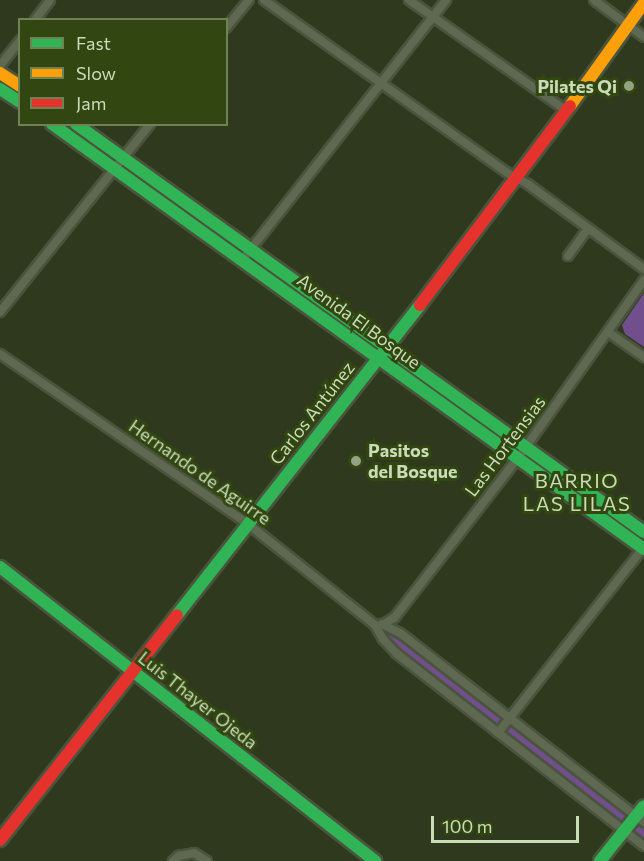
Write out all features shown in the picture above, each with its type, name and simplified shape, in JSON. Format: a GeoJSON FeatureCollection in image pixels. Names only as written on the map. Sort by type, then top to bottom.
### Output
{"type":"FeatureCollection","features":[{"type":"Feature","properties":{"kind":"street"},"geometry":{"type":"LineString","coordinates":[[36,18],[50,0]]}},
{"type":"Feature","properties":{"kind":"street"},"geometry":{"type":"LineString","coordinates":[[228,26],[249,0]]}},
{"type":"Feature","properties":{"kind":"street"},"geometry":{"type":"LineString","coordinates":[[264,0],[382,81],[644,269]]}},
{"type":"Feature","properties":{"kind":"street"},"geometry":{"type":"LineString","coordinates":[[409,0],[567,111]]}},
{"type":"Feature","properties":{"kind":"street"},"geometry":{"type":"LineString","coordinates":[[243,260],[446,0]]}},
{"type":"Feature","properties":{"kind":"street"},"geometry":{"type":"LineString","coordinates":[[594,0],[644,37]]}},
{"type":"Feature","properties":{"kind":"street","name":"Carlos Antúnez"},"geometry":{"type":"LineString","coordinates":[[0,840],[379,358],[567,111],[644,3]]}},
{"type":"Feature","properties":{"kind":"street"},"geometry":{"type":"LineString","coordinates":[[0,66],[18,43]]}},
{"type":"Feature","properties":{"kind":"street"},"geometry":{"type":"LineString","coordinates":[[0,73],[18,85]]}},
{"type":"Feature","properties":{"kind":"street"},"geometry":{"type":"LineString","coordinates":[[0,89],[18,101]]}},
{"type":"Feature","properties":{"kind":"street","name":"Avenida El Bosque"},"geometry":{"type":"LineString","coordinates":[[56,126],[119,162],[251,249],[644,532]]}},
{"type":"Feature","properties":{"kind":"street","name":"Avenida El Bosque"},"geometry":{"type":"LineString","coordinates":[[78,126],[119,162],[243,260],[644,548]]}},
{"type":"Feature","properties":{"kind":"street"},"geometry":{"type":"LineString","coordinates":[[0,312],[148,126]]}},
{"type":"Feature","properties":{"kind":"street"},"geometry":{"type":"LineString","coordinates":[[568,256],[588,228]]}},
{"type":"Feature","properties":{"kind":"street","name":"Las Hortensias"},"geometry":{"type":"LineString","coordinates":[[380,624],[395,616],[518,458],[644,280]]}},
{"type":"Feature","properties":{"kind":"street"},"geometry":{"type":"LineString","coordinates":[[608,332],[644,357]]}},
{"type":"Feature","properties":{"kind":"street","name":"Hernando de Aguirre"},"geometry":{"type":"LineString","coordinates":[[0,354],[249,524],[380,624],[641,814]]}},
{"type":"Feature","properties":{"kind":"street"},"geometry":{"type":"LineString","coordinates":[[498,733],[644,548]]}},
{"type":"Feature","properties":{"kind":"street","name":"Luis Thayer Ojeda"},"geometry":{"type":"LineString","coordinates":[[0,567],[375,861]]}},
{"type":"Feature","properties":{"kind":"street","name":"Hernando de Aguirre"},"geometry":{"type":"LineString","coordinates":[[380,624],[391,649],[644,846]]}},
{"type":"Feature","properties":{"kind":"street"},"geometry":{"type":"LineString","coordinates":[[600,861],[641,814]]}},
{"type":"Feature","properties":{"kind":"street"},"geometry":{"type":"LineString","coordinates":[[173,861],[179,856],[194,853],[207,861]]}},
{"type":"Feature","properties":{"kind":"shaded area"},"geometry":{"type":"Polygon","coordinates":[[[65,126],[313,298],[644,536],[644,542],[65,126]]]}},
{"type":"Feature","properties":{"kind":"shaded area"},"geometry":{"type":"Polygon","coordinates":[[[644,293],[644,347],[625,334],[622,325],[644,293]]]}},
{"type":"Feature","properties":{"kind":"shaded area"},"geometry":{"type":"Polygon","coordinates":[[[385,633],[399,640],[644,827],[644,839],[394,646],[385,633]]]}},
{"type":"Feature","properties":{"kind":"traffic: fast"},"geometry":{"type":"LineString","coordinates":[[0,89],[18,101]]}},
{"type":"Feature","properties":{"kind":"traffic: fast"},"geometry":{"type":"LineString","coordinates":[[55,126],[644,549]]}},
{"type":"Feature","properties":{"kind":"traffic: fast"},"geometry":{"type":"LineString","coordinates":[[79,126],[644,532]]}},
{"type":"Feature","properties":{"kind":"traffic: fast"},"geometry":{"type":"LineString","coordinates":[[177,615],[420,305]]}},
{"type":"Feature","properties":{"kind":"traffic: fast"},"geometry":{"type":"LineString","coordinates":[[0,567],[375,861]]}},
{"type":"Feature","properties":{"kind":"traffic: fast"},"geometry":{"type":"LineString","coordinates":[[600,861],[644,806]]}},
{"type":"Feature","properties":{"kind":"traffic: slow"},"geometry":{"type":"LineString","coordinates":[[570,106],[644,3]]}},
{"type":"Feature","properties":{"kind":"traffic: slow"},"geometry":{"type":"LineString","coordinates":[[0,73],[18,85]]}},
{"type":"Feature","properties":{"kind":"traffic: jam"},"geometry":{"type":"LineString","coordinates":[[420,305],[570,106]]}},
{"type":"Feature","properties":{"kind":"traffic: jam"},"geometry":{"type":"LineString","coordinates":[[0,840],[177,615]]}},
{"type":"Feature","properties":{"kind":"place","name":"Pilates Qi"},"geometry":{"type":"Point","coordinates":[629,86]}},
{"type":"Feature","properties":{"kind":"place","name":"Pasitos del Bosque"},"geometry":{"type":"Point","coordinates":[356,461]}},
{"type":"Feature","properties":{"kind":"district","name":"BARRIO LAS LILAS"},"geometry":{"type":"Point","coordinates":[577,492]}}]}
